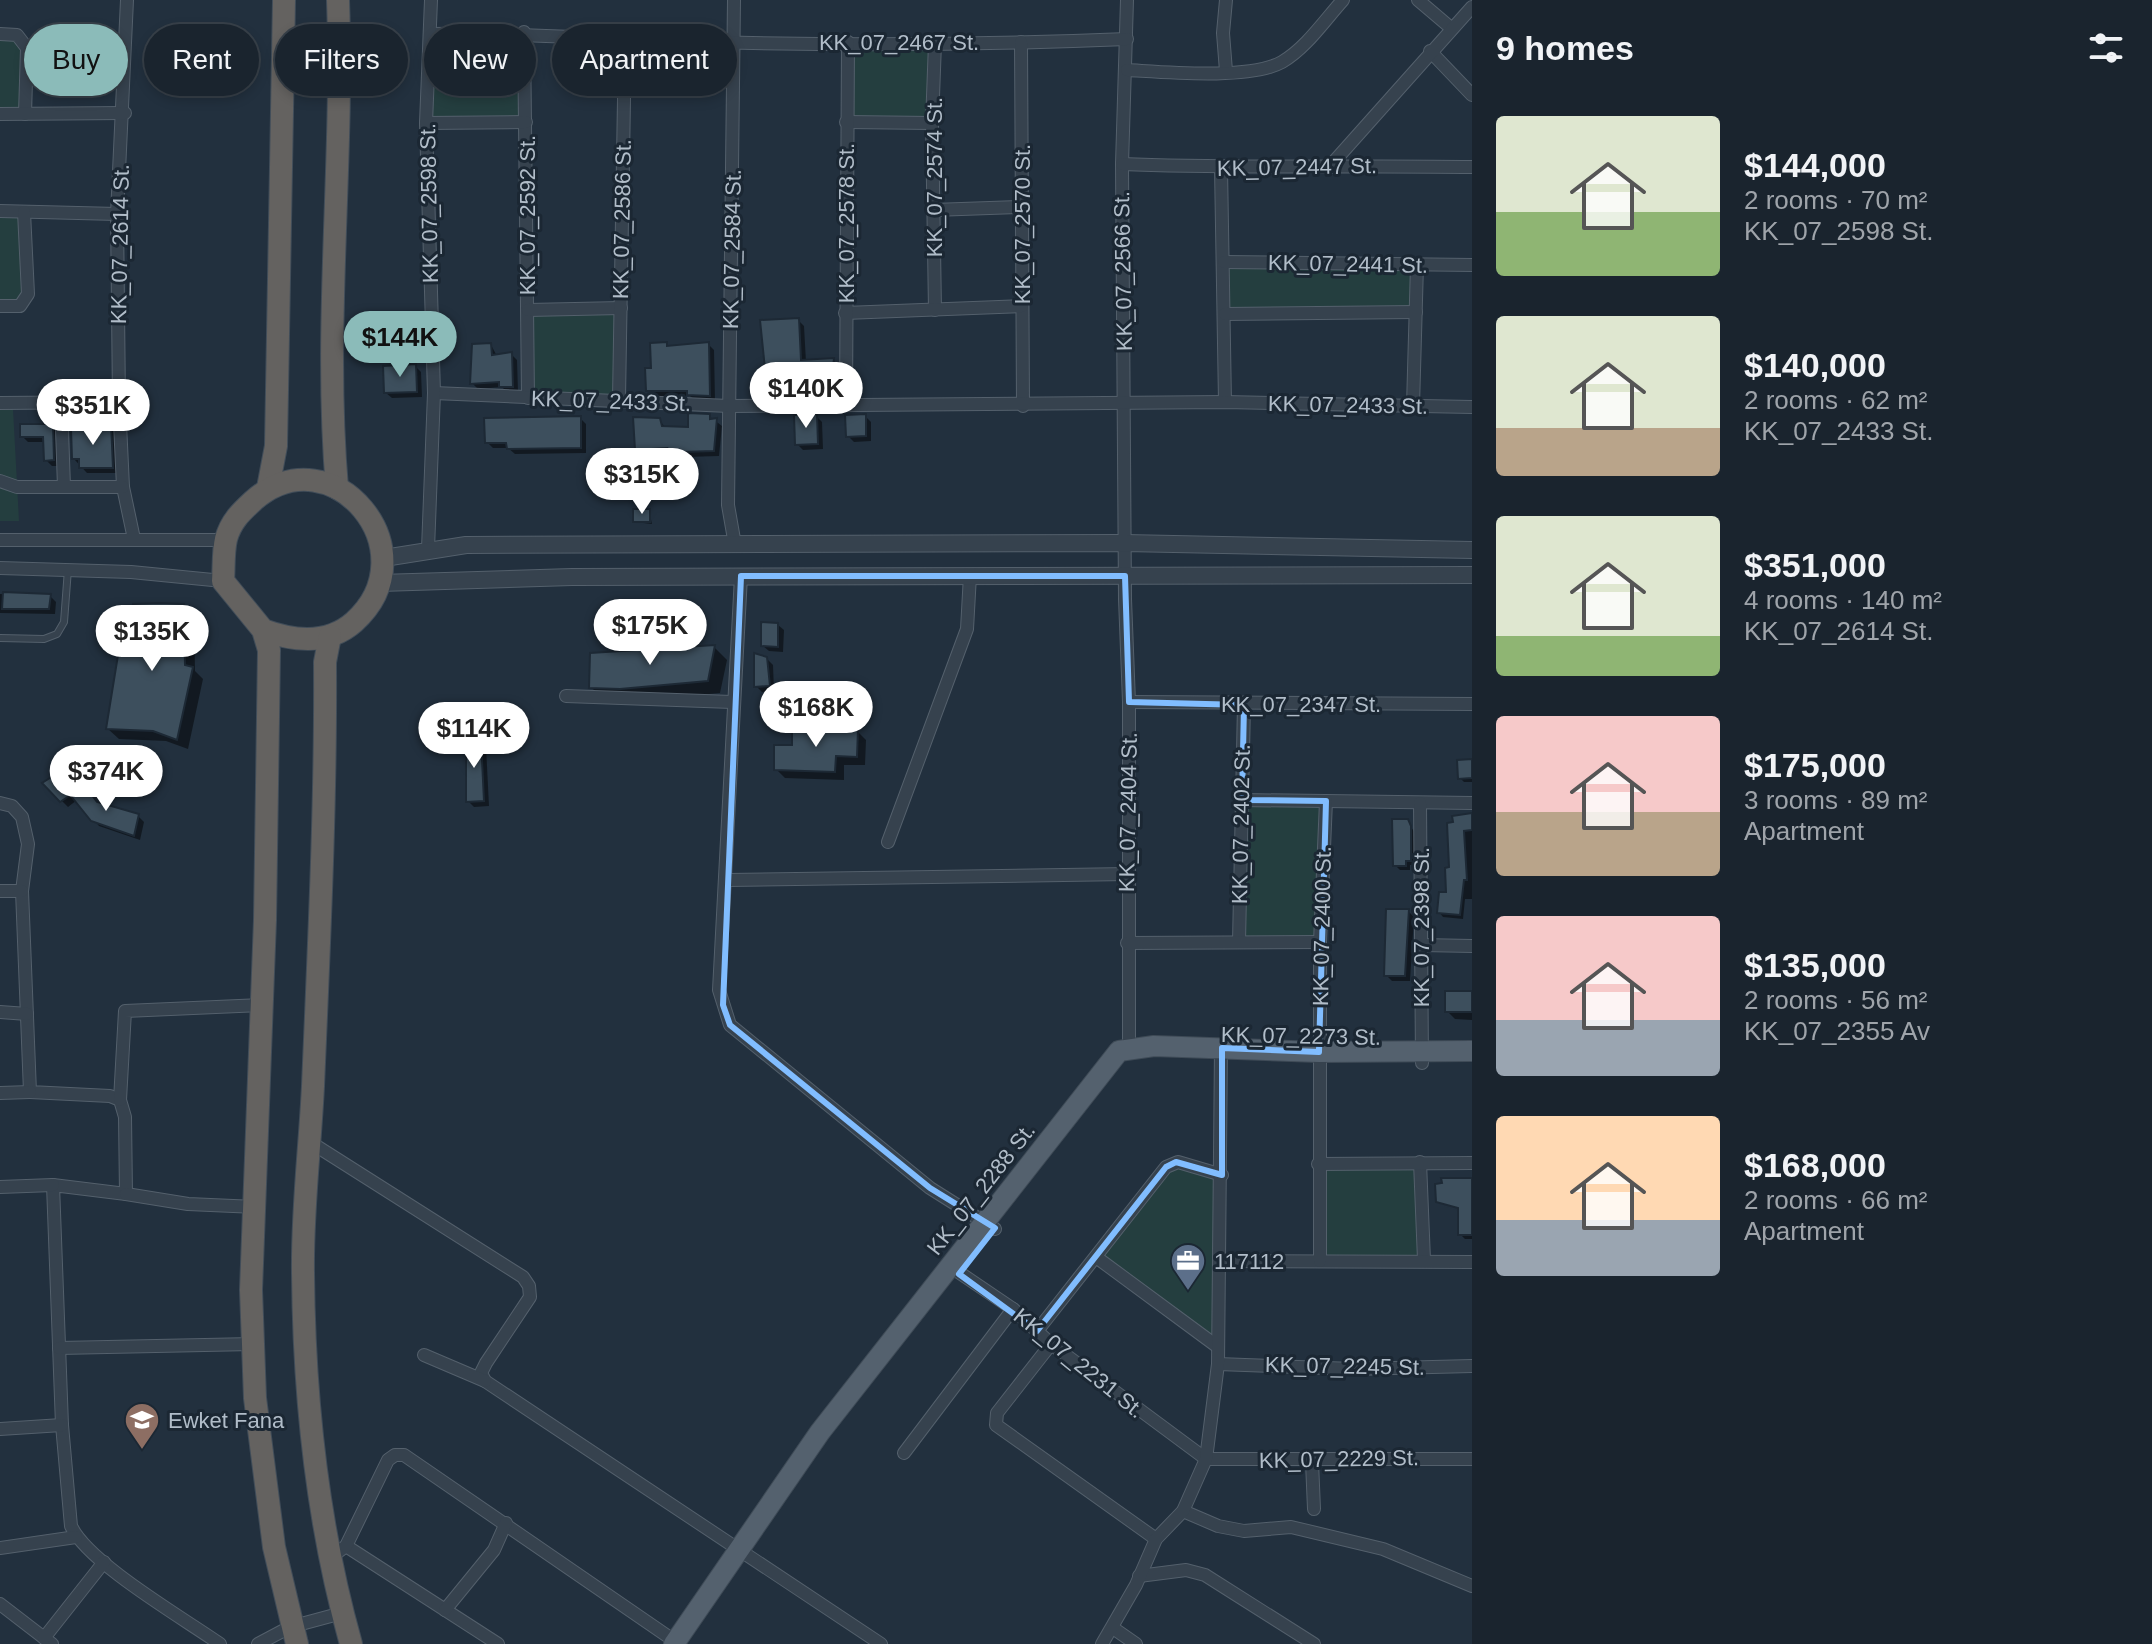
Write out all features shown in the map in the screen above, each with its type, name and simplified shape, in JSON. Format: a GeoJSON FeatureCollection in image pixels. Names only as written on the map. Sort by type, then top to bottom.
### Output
{"type":"FeatureCollection","features":[{"type":"Feature","properties":{"kind":"highway"},"geometry":{"type":"LineString","coordinates":[[268,488],[276,446],[284,0]]}},
{"type":"Feature","properties":{"kind":"highway"},"geometry":{"type":"LineString","coordinates":[[337,488],[332,435],[332,337],[338,0]]}},
{"type":"Feature","properties":{"kind":"highway"},"geometry":{"type":"LineString","coordinates":[[263,630],[284,638],[307,640],[330,636],[361,615],[380,583],[384,558],[377,529],[361,505],[337,488],[303,480],[268,488],[236,517],[226,540],[223,581],[263,630],[269,650],[256,1207],[251,1249],[253,1344],[255,1398],[272,1532],[294,1636]]}},
{"type":"Feature","properties":{"kind":"highway"},"geometry":{"type":"LineString","coordinates":[[330,636],[325,662],[320,923],[303,1271],[306,1389],[338,1552],[342,1613],[351,1644]]}},
{"type":"Feature","properties":{"kind":"main road"},"geometry":{"type":"LineString","coordinates":[[1421,1057],[1472,1051]]}},
{"type":"Feature","properties":{"kind":"main road","name":"KK_07_2273 St."},"geometry":{"type":"LineString","coordinates":[[1129,1053],[1153,1056],[1222,1053],[1421,1057],[1472,1064]]}},
{"type":"Feature","properties":{"kind":"main road","name":"KK_07_2288 St."},"geometry":{"type":"LineString","coordinates":[[679,1644],[743,1553],[955,1270],[1129,1053]]}},
{"type":"Feature","properties":{"kind":"street","name":"KK_07_2614 St."},"geometry":{"type":"LineString","coordinates":[[127,0],[125,113],[117,214],[119,402],[123,487],[134,539]]}},
{"type":"Feature","properties":{"kind":"street","name":"KK_07_2598 St."},"geometry":{"type":"LineString","coordinates":[[431,0],[431,24]]}},
{"type":"Feature","properties":{"kind":"street","name":"KK_07_2584 St."},"geometry":{"type":"LineString","coordinates":[[734,0],[734,24]]}},
{"type":"Feature","properties":{"kind":"street","name":"KK_07_2566 St."},"geometry":{"type":"LineString","coordinates":[[1125,543],[1122,164],[1127,0]]}},
{"type":"Feature","properties":{"kind":"street"},"geometry":{"type":"LineString","coordinates":[[1226,0],[1226,71]]}},
{"type":"Feature","properties":{"kind":"street"},"geometry":{"type":"LineString","coordinates":[[1127,70],[1259,71],[1279,64],[1296,53],[1343,0]]}},
{"type":"Feature","properties":{"kind":"street"},"geometry":{"type":"LineString","coordinates":[[1418,0],[1451,28]]}},
{"type":"Feature","properties":{"kind":"street"},"geometry":{"type":"LineString","coordinates":[[1331,165],[1472,7]]}},
{"type":"Feature","properties":{"kind":"street"},"geometry":{"type":"LineString","coordinates":[[0,34],[24,40],[27,48],[25,114]]}},
{"type":"Feature","properties":{"kind":"street","name":"KK_07_2467 St."},"geometry":{"type":"LineString","coordinates":[[737,40],[935,43],[1127,39]]}},
{"type":"Feature","properties":{"kind":"street","name":"KK_07_2578 St."},"geometry":{"type":"LineString","coordinates":[[846,404],[848,42]]}},
{"type":"Feature","properties":{"kind":"street","name":"KK_07_2570 St."},"geometry":{"type":"LineString","coordinates":[[1021,42],[1023,406]]}},
{"type":"Feature","properties":{"kind":"street","name":"KK_07_2574 St."},"geometry":{"type":"LineString","coordinates":[[935,43],[932,123],[935,310]]}},
{"type":"Feature","properties":{"kind":"street"},"geometry":{"type":"LineString","coordinates":[[1430,51],[1472,95]]}},
{"type":"Feature","properties":{"kind":"street","name":"KK_07_2598 St."},"geometry":{"type":"LineString","coordinates":[[428,96],[434,393],[428,549]]}},
{"type":"Feature","properties":{"kind":"street","name":"KK_07_2592 St."},"geometry":{"type":"LineString","coordinates":[[525,96],[528,398]]}},
{"type":"Feature","properties":{"kind":"street","name":"KK_07_2586 St."},"geometry":{"type":"LineString","coordinates":[[619,399],[624,96]]}},
{"type":"Feature","properties":{"kind":"street","name":"KK_07_2584 St."},"geometry":{"type":"LineString","coordinates":[[733,96],[728,505],[735,545]]}},
{"type":"Feature","properties":{"kind":"street"},"geometry":{"type":"LineString","coordinates":[[0,114],[125,113]]}},
{"type":"Feature","properties":{"kind":"street"},"geometry":{"type":"LineString","coordinates":[[426,123],[526,122]]}},
{"type":"Feature","properties":{"kind":"street"},"geometry":{"type":"LineString","coordinates":[[846,122],[932,123]]}},
{"type":"Feature","properties":{"kind":"street","name":"KK_07_2447 St."},"geometry":{"type":"LineString","coordinates":[[1122,164],[1221,168],[1331,165],[1472,167]]}},
{"type":"Feature","properties":{"kind":"street"},"geometry":{"type":"LineString","coordinates":[[1221,168],[1225,402]]}},
{"type":"Feature","properties":{"kind":"street"},"geometry":{"type":"LineString","coordinates":[[933,210],[1021,207]]}},
{"type":"Feature","properties":{"kind":"street"},"geometry":{"type":"LineString","coordinates":[[0,211],[117,214]]}},
{"type":"Feature","properties":{"kind":"street"},"geometry":{"type":"LineString","coordinates":[[0,306],[20,306],[28,294],[24,212]]}},
{"type":"Feature","properties":{"kind":"street","name":"KK_07_2441 St."},"geometry":{"type":"LineString","coordinates":[[1224,262],[1472,265]]}},
{"type":"Feature","properties":{"kind":"street"},"geometry":{"type":"LineString","coordinates":[[1413,406],[1417,265]]}},
{"type":"Feature","properties":{"kind":"street"},"geometry":{"type":"LineString","coordinates":[[845,313],[1022,306]]}},
{"type":"Feature","properties":{"kind":"street"},"geometry":{"type":"LineString","coordinates":[[528,310],[621,308]]}},
{"type":"Feature","properties":{"kind":"street"},"geometry":{"type":"LineString","coordinates":[[1225,314],[1416,312]]}},
{"type":"Feature","properties":{"kind":"street","name":"KK_07_2433 St."},"geometry":{"type":"LineString","coordinates":[[434,393],[729,406],[1225,402],[1472,407]]}},
{"type":"Feature","properties":{"kind":"street"},"geometry":{"type":"LineString","coordinates":[[61,402],[64,487]]}},
{"type":"Feature","properties":{"kind":"street"},"geometry":{"type":"LineString","coordinates":[[0,403],[119,402]]}},
{"type":"Feature","properties":{"kind":"street"},"geometry":{"type":"LineString","coordinates":[[0,481],[17,487],[123,487]]}},
{"type":"Feature","properties":{"kind":"street"},"geometry":{"type":"LineString","coordinates":[[0,540],[226,540]]}},
{"type":"Feature","properties":{"kind":"street"},"geometry":{"type":"LineString","coordinates":[[384,558],[466,545],[1125,543],[1472,550]]}},
{"type":"Feature","properties":{"kind":"street","name":"KK_07_2404 St."},"geometry":{"type":"LineString","coordinates":[[1125,543],[1129,702],[1129,1053]]}},
{"type":"Feature","properties":{"kind":"street"},"geometry":{"type":"LineString","coordinates":[[0,568],[68,569],[223,581]]}},
{"type":"Feature","properties":{"kind":"street"},"geometry":{"type":"LineString","coordinates":[[888,842],[967,629],[970,575]]}},
{"type":"Feature","properties":{"kind":"street"},"geometry":{"type":"LineString","coordinates":[[380,583],[572,577],[1472,575]]}},
{"type":"Feature","properties":{"kind":"street"},"geometry":{"type":"LineString","coordinates":[[741,576],[732,702],[728,880],[719,990],[730,1025],[930,1188],[990,1225]]}},
{"type":"Feature","properties":{"kind":"street"},"geometry":{"type":"LineString","coordinates":[[566,696],[732,702]]}},
{"type":"Feature","properties":{"kind":"street","name":"KK_07_2347 St."},"geometry":{"type":"LineString","coordinates":[[1129,702],[1472,704]]}},
{"type":"Feature","properties":{"kind":"street","name":"KK_07_2402 St."},"geometry":{"type":"LineString","coordinates":[[1239,942],[1244,705]]}},
{"type":"Feature","properties":{"kind":"street"},"geometry":{"type":"LineString","coordinates":[[1242,800],[1472,803]]}},
{"type":"Feature","properties":{"kind":"street","name":"KK_07_2400 St."},"geometry":{"type":"LineString","coordinates":[[1320,1261],[1320,942],[1326,801]]}},
{"type":"Feature","properties":{"kind":"street"},"geometry":{"type":"LineString","coordinates":[[0,803],[12,806],[22,817],[28,844],[22,891],[30,1092]]}},
{"type":"Feature","properties":{"kind":"street","name":"KK_07_2398 St."},"geometry":{"type":"LineString","coordinates":[[1420,803],[1421,1057]]}},
{"type":"Feature","properties":{"kind":"street"},"geometry":{"type":"LineString","coordinates":[[728,880],[1128,874]]}},
{"type":"Feature","properties":{"kind":"street"},"geometry":{"type":"LineString","coordinates":[[0,891],[22,891]]}},
{"type":"Feature","properties":{"kind":"street"},"geometry":{"type":"LineString","coordinates":[[1127,943],[1320,942]]}},
{"type":"Feature","properties":{"kind":"street"},"geometry":{"type":"LineString","coordinates":[[1422,945],[1472,946]]}},
{"type":"Feature","properties":{"kind":"street"},"geometry":{"type":"LineString","coordinates":[[126,1194],[125,1117],[120,1100],[125,1011],[262,1005]]}},
{"type":"Feature","properties":{"kind":"street"},"geometry":{"type":"LineString","coordinates":[[0,1012],[27,1014]]}},
{"type":"Feature","properties":{"kind":"street"},"geometry":{"type":"LineString","coordinates":[[1102,1644],[1113,1628],[1156,1539],[1183,1511],[1206,1459],[1218,1364],[1222,1053]]}},
{"type":"Feature","properties":{"kind":"street"},"geometry":{"type":"LineString","coordinates":[[0,1093],[110,1096],[120,1100]]}},
{"type":"Feature","properties":{"kind":"street"},"geometry":{"type":"LineString","coordinates":[[310,1142],[523,1277],[529,1286],[530,1297],[486,1363],[481,1373],[485,1381]]}},
{"type":"Feature","properties":{"kind":"street"},"geometry":{"type":"LineString","coordinates":[[1420,1162],[1424,1260]]}},
{"type":"Feature","properties":{"kind":"street"},"geometry":{"type":"LineString","coordinates":[[1037,1331],[1166,1167],[1174,1163],[1222,1175]]}},
{"type":"Feature","properties":{"kind":"street"},"geometry":{"type":"LineString","coordinates":[[1318,1164],[1472,1163]]}},
{"type":"Feature","properties":{"kind":"street"},"geometry":{"type":"LineString","coordinates":[[0,1187],[53,1185],[188,1204],[256,1207]]}},
{"type":"Feature","properties":{"kind":"street"},"geometry":{"type":"LineString","coordinates":[[53,1185],[67,1508],[76,1537],[104,1562],[220,1644]]}},
{"type":"Feature","properties":{"kind":"street"},"geometry":{"type":"LineString","coordinates":[[1096,1257],[1218,1347]]}},
{"type":"Feature","properties":{"kind":"street"},"geometry":{"type":"LineString","coordinates":[[1221,1261],[1472,1262]]}},
{"type":"Feature","properties":{"kind":"street","name":"KK_07_2231 St."},"geometry":{"type":"LineString","coordinates":[[955,1270],[1013,1309],[1051,1344],[1206,1459]]}},
{"type":"Feature","properties":{"kind":"street"},"geometry":{"type":"LineString","coordinates":[[904,1453],[1013,1309]]}},
{"type":"Feature","properties":{"kind":"street"},"geometry":{"type":"LineString","coordinates":[[59,1348],[253,1344]]}},
{"type":"Feature","properties":{"kind":"street"},"geometry":{"type":"LineString","coordinates":[[1051,1344],[997,1413],[996,1425],[1156,1539]]}},
{"type":"Feature","properties":{"kind":"street"},"geometry":{"type":"LineString","coordinates":[[424,1355],[485,1381],[881,1644]]}},
{"type":"Feature","properties":{"kind":"street","name":"KK_07_2245 St."},"geometry":{"type":"LineString","coordinates":[[1218,1364],[1354,1369],[1472,1366]]}},
{"type":"Feature","properties":{"kind":"street"},"geometry":{"type":"LineString","coordinates":[[0,1429],[62,1425]]}},
{"type":"Feature","properties":{"kind":"street"},"geometry":{"type":"LineString","coordinates":[[498,1644],[445,1610],[338,1552],[388,1460],[395,1455],[404,1455],[679,1644]]}},
{"type":"Feature","properties":{"kind":"street","name":"KK_07_2229 St."},"geometry":{"type":"LineString","coordinates":[[1206,1459],[1312,1462],[1472,1459]]}},
{"type":"Feature","properties":{"kind":"street"},"geometry":{"type":"LineString","coordinates":[[1312,1462],[1314,1509]]}},
{"type":"Feature","properties":{"kind":"street"},"geometry":{"type":"LineString","coordinates":[[1183,1511],[1218,1526],[1244,1531],[1291,1527],[1383,1549],[1472,1586]]}},
{"type":"Feature","properties":{"kind":"street"},"geometry":{"type":"LineString","coordinates":[[445,1610],[494,1550],[506,1523]]}},
{"type":"Feature","properties":{"kind":"street"},"geometry":{"type":"LineString","coordinates":[[0,1548],[76,1537]]}},
{"type":"Feature","properties":{"kind":"street"},"geometry":{"type":"LineString","coordinates":[[0,1604],[48,1641],[104,1562]]}},
{"type":"Feature","properties":{"kind":"street"},"geometry":{"type":"LineString","coordinates":[[1139,1576],[1186,1570],[1205,1575],[1314,1644]]}},
{"type":"Feature","properties":{"kind":"street"},"geometry":{"type":"LineString","coordinates":[[258,1644],[294,1636],[342,1613]]}},
{"type":"Feature","properties":{"kind":"street"},"geometry":{"type":"LineString","coordinates":[[1113,1628],[1136,1644]]}},
{"type":"Feature","properties":{"kind":"lane"},"geometry":{"type":"LineString","coordinates":[[0,638],[44,639],[57,634],[64,622],[68,569]]}},
{"type":"Feature","properties":{"kind":"highlighted area"},"geometry":{"type":"Polygon","coordinates":[[[741,576],[1125,576],[1129,702],[1244,705],[1242,800],[1326,801],[1319,1052],[1222,1048],[1222,1175],[1176,1162],[1166,1167],[1037,1331],[959,1274],[995,1228],[930,1188],[786,1072],[730,1025],[723,1005],[741,576]]]}},
{"type":"Feature","properties":{"kind":"green space"},"geometry":{"type":"Polygon","coordinates":[[[0,38],[24,40],[25,114],[0,114],[0,38]]]}},
{"type":"Feature","properties":{"kind":"green space"},"geometry":{"type":"Polygon","coordinates":[[[848,42],[935,43],[932,123],[846,122],[848,42]]]}},
{"type":"Feature","properties":{"kind":"green space"},"geometry":{"type":"Polygon","coordinates":[[[427,96],[525,96],[526,122],[426,121],[427,96]]]}},
{"type":"Feature","properties":{"kind":"green space"},"geometry":{"type":"Polygon","coordinates":[[[0,211],[24,212],[28,294],[20,306],[0,305],[0,211]]]}},
{"type":"Feature","properties":{"kind":"green space"},"geometry":{"type":"Polygon","coordinates":[[[1224,262],[1417,265],[1416,312],[1225,314],[1224,262]]]}},
{"type":"Feature","properties":{"kind":"green space"},"geometry":{"type":"Polygon","coordinates":[[[621,308],[619,399],[528,398],[528,310],[621,308]]]}},
{"type":"Feature","properties":{"kind":"green space"},"geometry":{"type":"Polygon","coordinates":[[[0,409],[13,409],[19,521],[0,521],[0,409]]]}},
{"type":"Feature","properties":{"kind":"green space"},"geometry":{"type":"Polygon","coordinates":[[[1242,800],[1326,801],[1320,942],[1239,942],[1242,800]]]}},
{"type":"Feature","properties":{"kind":"green space"},"geometry":{"type":"Polygon","coordinates":[[[1420,1162],[1424,1260],[1320,1261],[1318,1164],[1420,1162]]]}},
{"type":"Feature","properties":{"kind":"green space"},"geometry":{"type":"Polygon","coordinates":[[[1174,1163],[1222,1175],[1218,1347],[1096,1257],[1174,1163]]]}},
{"type":"Feature","properties":{"kind":"building"},"geometry":{"type":"Polygon","coordinates":[[[799,318],[801,360],[834,358],[831,387],[784,383],[784,391],[761,392],[760,369],[765,369],[760,320],[799,318]]]}},
{"type":"Feature","properties":{"kind":"building"},"geometry":{"type":"Polygon","coordinates":[[[667,342],[667,346],[709,342],[710,396],[687,395],[687,391],[646,391],[645,368],[651,368],[650,343],[667,342]]]}},
{"type":"Feature","properties":{"kind":"building"},"geometry":{"type":"Polygon","coordinates":[[[491,343],[492,355],[512,352],[513,387],[499,387],[499,382],[470,384],[472,344],[491,343]]]}},
{"type":"Feature","properties":{"kind":"building"},"geometry":{"type":"Polygon","coordinates":[[[416,364],[417,392],[384,393],[383,366],[416,364]]]}},
{"type":"Feature","properties":{"kind":"building"},"geometry":{"type":"Polygon","coordinates":[[[688,413],[710,414],[710,419],[717,418],[714,451],[681,452],[681,456],[663,459],[667,448],[635,450],[633,417],[660,418],[662,426],[688,427],[688,413]]]}},
{"type":"Feature","properties":{"kind":"building"},"geometry":{"type":"Polygon","coordinates":[[[817,414],[818,444],[795,445],[794,415],[817,414]]]}},
{"type":"Feature","properties":{"kind":"building"},"geometry":{"type":"Polygon","coordinates":[[[866,414],[866,436],[846,437],[845,415],[866,414]]]}},
{"type":"Feature","properties":{"kind":"building"},"geometry":{"type":"Polygon","coordinates":[[[581,416],[581,448],[507,449],[506,443],[485,443],[484,418],[581,416]]]}},
{"type":"Feature","properties":{"kind":"building"},"geometry":{"type":"Polygon","coordinates":[[[103,423],[111,423],[113,468],[79,468],[79,459],[72,459],[71,429],[103,426],[103,423]]]}},
{"type":"Feature","properties":{"kind":"building"},"geometry":{"type":"Polygon","coordinates":[[[20,424],[53,424],[54,460],[44,461],[43,437],[20,437],[20,424]]]}},
{"type":"Feature","properties":{"kind":"building"},"geometry":{"type":"Polygon","coordinates":[[[633,509],[650,509],[650,522],[633,522],[633,509]]]}},
{"type":"Feature","properties":{"kind":"building"},"geometry":{"type":"Polygon","coordinates":[[[3,592],[51,594],[49,609],[2,609],[3,592]]]}},
{"type":"Feature","properties":{"kind":"building"},"geometry":{"type":"Polygon","coordinates":[[[133,604],[184,604],[185,665],[193,667],[177,740],[153,731],[106,729],[118,655],[132,655],[133,604]]]}},
{"type":"Feature","properties":{"kind":"building"},"geometry":{"type":"Polygon","coordinates":[[[761,622],[778,623],[778,647],[761,646],[761,622]]]}},
{"type":"Feature","properties":{"kind":"building"},"geometry":{"type":"Polygon","coordinates":[[[715,645],[708,681],[620,689],[589,688],[590,653],[715,645]]]}},
{"type":"Feature","properties":{"kind":"building"},"geometry":{"type":"Polygon","coordinates":[[[754,653],[767,657],[770,686],[754,687],[754,653]]]}},
{"type":"Feature","properties":{"kind":"building"},"geometry":{"type":"Polygon","coordinates":[[[792,727],[858,729],[857,757],[836,756],[835,772],[774,770],[774,745],[792,745],[792,727]]]}},
{"type":"Feature","properties":{"kind":"building"},"geometry":{"type":"Polygon","coordinates":[[[466,736],[481,739],[484,801],[466,802],[466,736]]]}},
{"type":"Feature","properties":{"kind":"building"},"geometry":{"type":"Polygon","coordinates":[[[1472,759],[1472,778],[1458,779],[1457,760],[1472,759]]]}},
{"type":"Feature","properties":{"kind":"building"},"geometry":{"type":"Polygon","coordinates":[[[53,776],[72,794],[60,802],[42,783],[53,776]]]}},
{"type":"Feature","properties":{"kind":"building"},"geometry":{"type":"Polygon","coordinates":[[[85,786],[97,802],[139,814],[134,836],[91,821],[71,796],[85,786]]]}},
{"type":"Feature","properties":{"kind":"building"},"geometry":{"type":"Polygon","coordinates":[[[1472,813],[1472,830],[1464,831],[1467,880],[1464,880],[1460,915],[1437,913],[1439,892],[1446,892],[1445,868],[1449,867],[1447,823],[1453,822],[1452,816],[1472,813]]]}},
{"type":"Feature","properties":{"kind":"building"},"geometry":{"type":"Polygon","coordinates":[[[1392,819],[1408,819],[1411,826],[1411,861],[1406,861],[1406,866],[1393,866],[1392,819]]]}},
{"type":"Feature","properties":{"kind":"building"},"geometry":{"type":"Polygon","coordinates":[[[1386,909],[1409,909],[1405,976],[1384,976],[1386,909]]]}},
{"type":"Feature","properties":{"kind":"building"},"geometry":{"type":"Polygon","coordinates":[[[1445,991],[1472,991],[1472,1012],[1445,1012],[1445,991]]]}},
{"type":"Feature","properties":{"kind":"building"},"geometry":{"type":"Polygon","coordinates":[[[1441,1178],[1472,1178],[1472,1235],[1458,1235],[1458,1208],[1436,1202],[1435,1184],[1442,1183],[1441,1178]]]}},
{"type":"Feature","properties":{"kind":"place","name":"117112"},"geometry":{"type":"Point","coordinates":[1188,1292]}},
{"type":"Feature","properties":{"kind":"place","name":"Ewket Fana"},"geometry":{"type":"Point","coordinates":[142,1451]}}]}
